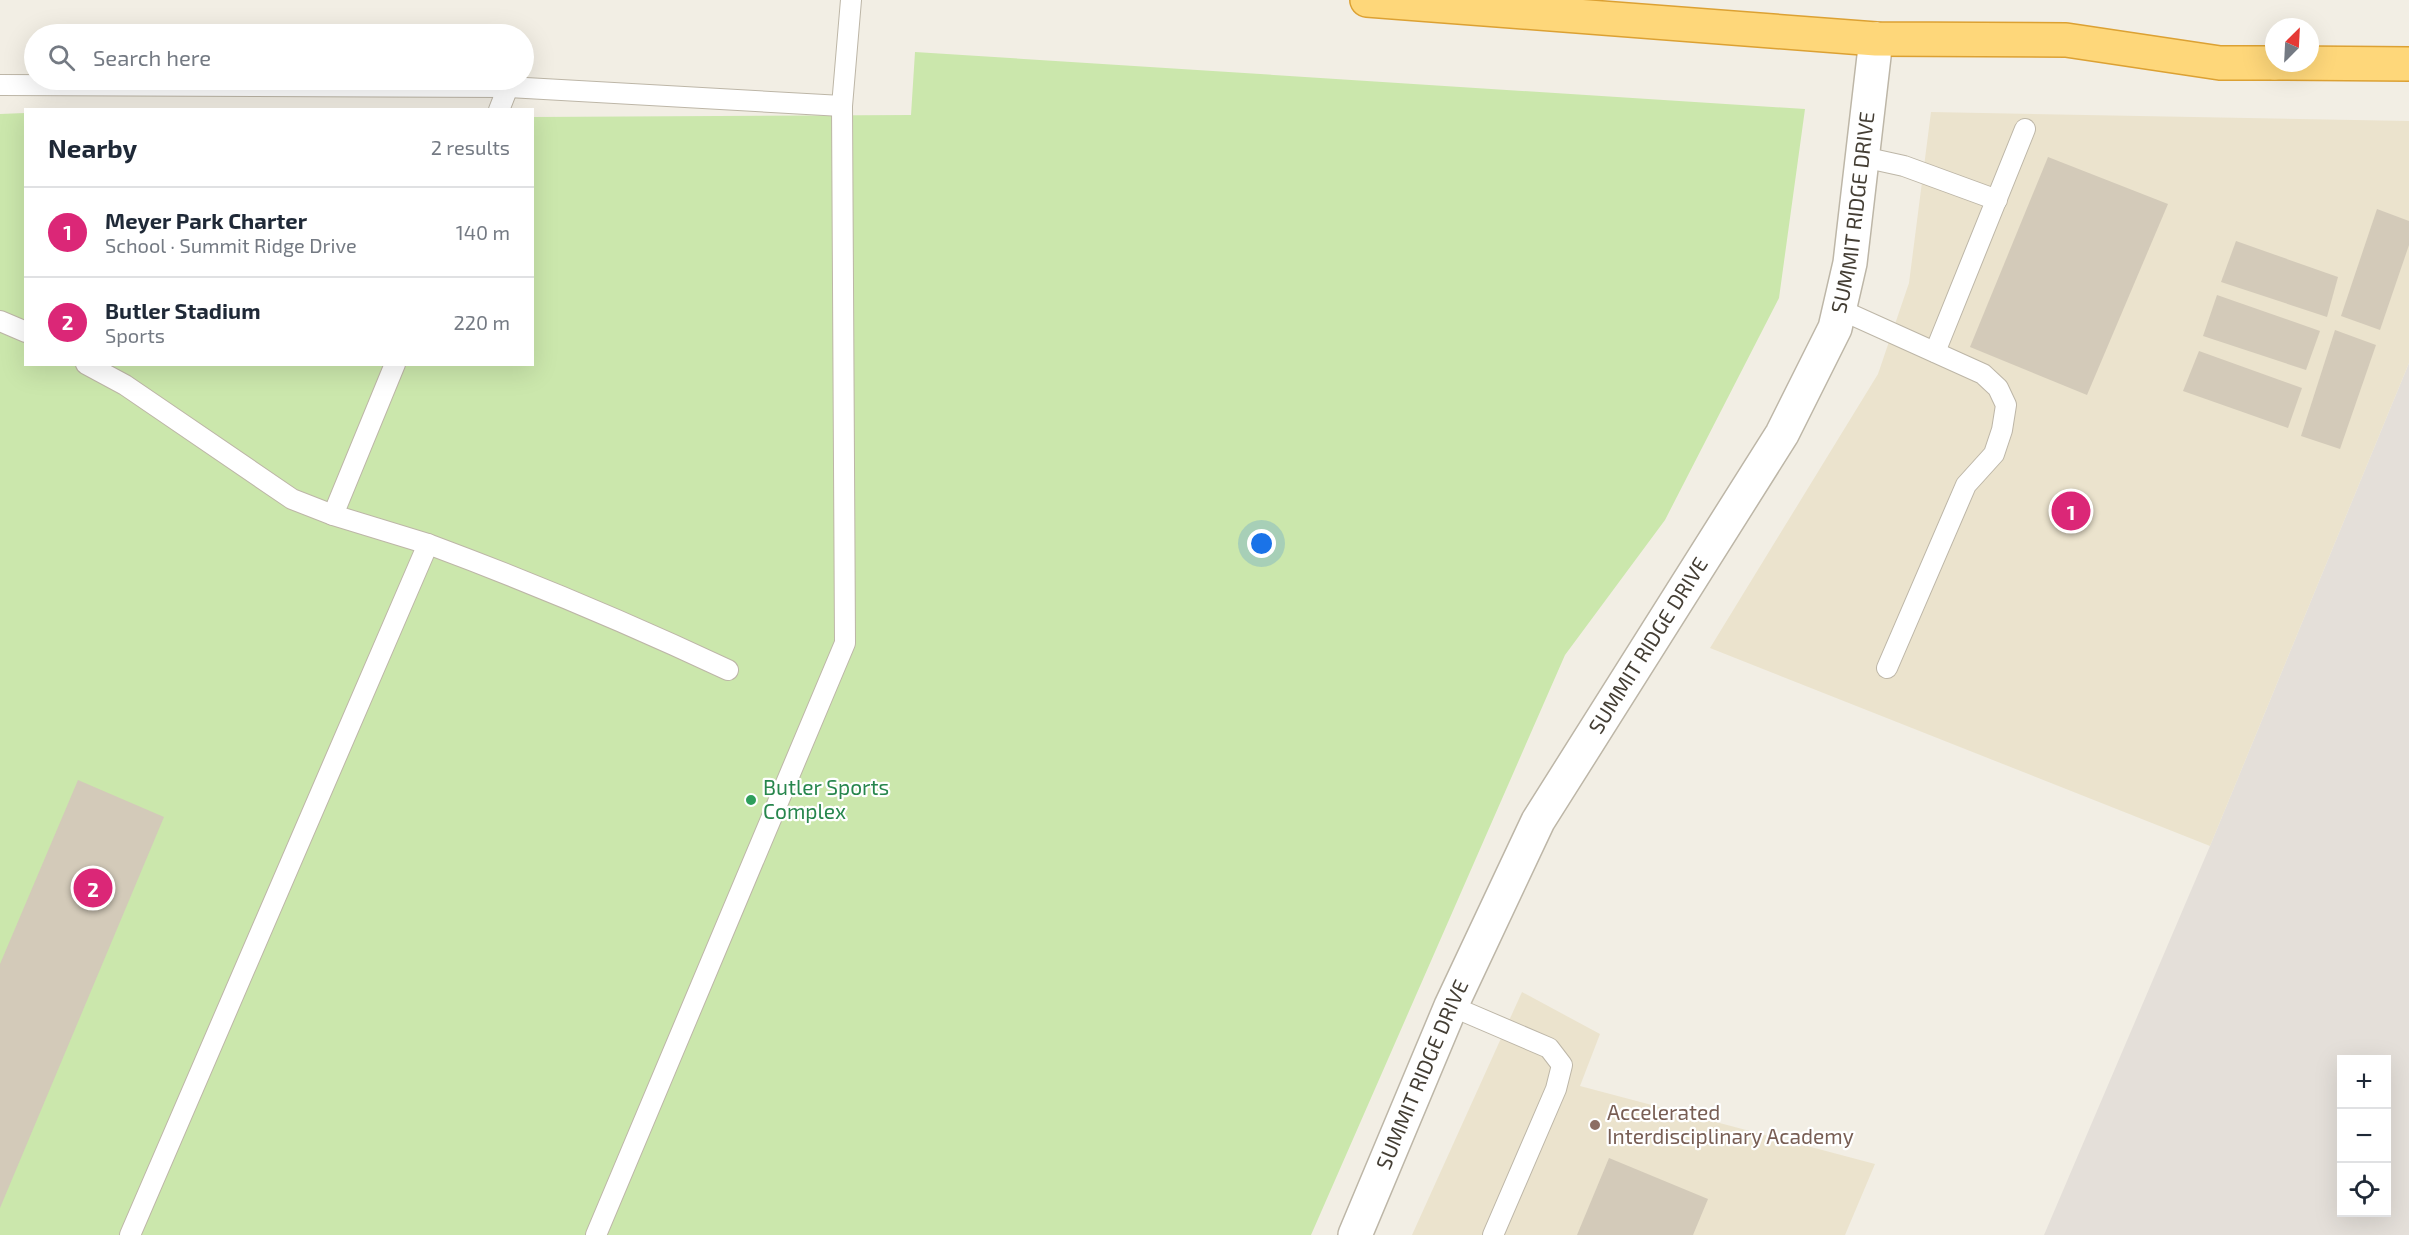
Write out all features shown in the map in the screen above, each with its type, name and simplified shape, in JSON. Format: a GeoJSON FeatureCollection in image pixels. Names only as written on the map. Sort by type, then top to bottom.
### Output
{"type":"FeatureCollection","features":[{"type":"Feature","properties":{"kind":"highway"},"geometry":{"type":"LineString","coordinates":[[1367,0],[1876,39],[2066,40],[2220,63],[2265,63]]}},
{"type":"Feature","properties":{"kind":"highway"},"geometry":{"type":"LineString","coordinates":[[2319,63],[2409,64]]}},
{"type":"Feature","properties":{"kind":"street","name":"SUMMIT RIDGE DRIVE"},"geometry":{"type":"LineString","coordinates":[[1355,1235],[1451,1006],[1539,821],[1782,434],[1835,328],[1850,263],[1876,39]]}},
{"type":"Feature","properties":{"kind":"lane"},"geometry":{"type":"LineString","coordinates":[[596,1235],[845,643],[842,106],[851,0]]}},
{"type":"Feature","properties":{"kind":"lane"},"geometry":{"type":"LineString","coordinates":[[0,86],[24,86]]}},
{"type":"Feature","properties":{"kind":"lane"},"geometry":{"type":"LineString","coordinates":[[534,88],[842,106]]}},
{"type":"Feature","properties":{"kind":"lane"},"geometry":{"type":"LineString","coordinates":[[500,108],[507,90]]}},
{"type":"Feature","properties":{"kind":"lane"},"geometry":{"type":"LineString","coordinates":[[1935,352],[2025,129]]}},
{"type":"Feature","properties":{"kind":"lane"},"geometry":{"type":"LineString","coordinates":[[1863,157],[1904,166],[1997,200]]}},
{"type":"Feature","properties":{"kind":"lane"},"geometry":{"type":"LineString","coordinates":[[1839,309],[1983,374],[1998,388],[2006,405],[2002,430],[1994,454],[1966,485],[1887,668]]}},
{"type":"Feature","properties":{"kind":"lane"},"geometry":{"type":"LineString","coordinates":[[0,321],[24,331]]}},
{"type":"Feature","properties":{"kind":"lane"},"geometry":{"type":"LineString","coordinates":[[90,366],[124,385],[292,499],[333,515],[428,544],[572,600],[728,670]]}},
{"type":"Feature","properties":{"kind":"lane"},"geometry":{"type":"LineString","coordinates":[[333,515],[394,366]]}},
{"type":"Feature","properties":{"kind":"lane"},"geometry":{"type":"LineString","coordinates":[[130,1235],[428,544]]}},
{"type":"Feature","properties":{"kind":"lane"},"geometry":{"type":"LineString","coordinates":[[1451,1006],[1549,1048],[1562,1065],[1557,1089],[1493,1235]]}},
{"type":"Feature","properties":{"kind":"shaded area"},"geometry":{"type":"Polygon","coordinates":[[[1931,112],[2409,121],[2409,363],[2210,846],[1710,648],[1878,374],[1909,283],[1931,112]]]}},
{"type":"Feature","properties":{"kind":"shaded area"},"geometry":{"type":"Polygon","coordinates":[[[2409,363],[2409,1235],[2044,1235],[2210,846],[2409,363]]]}},
{"type":"Feature","properties":{"kind":"shaded area","name":"Accelerated Interdisciplinary Academy"},"geometry":{"type":"Polygon","coordinates":[[[1522,992],[1600,1034],[1580,1086],[1875,1164],[1845,1235],[1412,1235],[1522,992]]]}},
{"type":"Feature","properties":{"kind":"green space","name":"Butler Sports Complex"},"geometry":{"type":"Polygon","coordinates":[[[915,52],[1805,109],[1779,298],[1665,520],[1565,655],[1311,1235],[0,1235],[0,114],[24,113],[24,366],[534,366],[534,117],[911,115],[915,52]]]}},
{"type":"Feature","properties":{"kind":"building"},"geometry":{"type":"Polygon","coordinates":[[[2048,157],[2168,204],[2087,395],[1970,347],[2048,157]]]}},
{"type":"Feature","properties":{"kind":"building"},"geometry":{"type":"Polygon","coordinates":[[[2377,209],[2409,221],[2409,245],[2380,330],[2341,316],[2377,209]]]}},
{"type":"Feature","properties":{"kind":"building"},"geometry":{"type":"Polygon","coordinates":[[[2236,241],[2338,277],[2327,317],[2221,282],[2236,241]]]}},
{"type":"Feature","properties":{"kind":"building"},"geometry":{"type":"Polygon","coordinates":[[[2217,295],[2320,331],[2306,370],[2203,336],[2217,295]]]}},
{"type":"Feature","properties":{"kind":"building"},"geometry":{"type":"Polygon","coordinates":[[[2335,330],[2376,345],[2340,449],[2301,436],[2335,330]]]}},
{"type":"Feature","properties":{"kind":"building"},"geometry":{"type":"Polygon","coordinates":[[[2199,351],[2302,388],[2288,428],[2183,391],[2199,351]]]}},
{"type":"Feature","properties":{"kind":"building"},"geometry":{"type":"Polygon","coordinates":[[[78,780],[164,817],[0,1208],[0,964],[78,780]]]}},
{"type":"Feature","properties":{"kind":"building"},"geometry":{"type":"Polygon","coordinates":[[[1609,1158],[1708,1199],[1693,1235],[1577,1235],[1609,1158]]]}},
{"type":"Feature","properties":{"kind":"place","name":"Meyer Park Charter"},"geometry":{"type":"Point","coordinates":[2071,511]}},
{"type":"Feature","properties":{"kind":"place","name":"Butler Sports Complex"},"geometry":{"type":"Point","coordinates":[751,800]}},
{"type":"Feature","properties":{"kind":"place","name":"Butler Stadium"},"geometry":{"type":"Point","coordinates":[93,888]}},
{"type":"Feature","properties":{"kind":"place","name":"Accelerated Interdisciplinary Academy"},"geometry":{"type":"Point","coordinates":[1595,1125]}}]}
